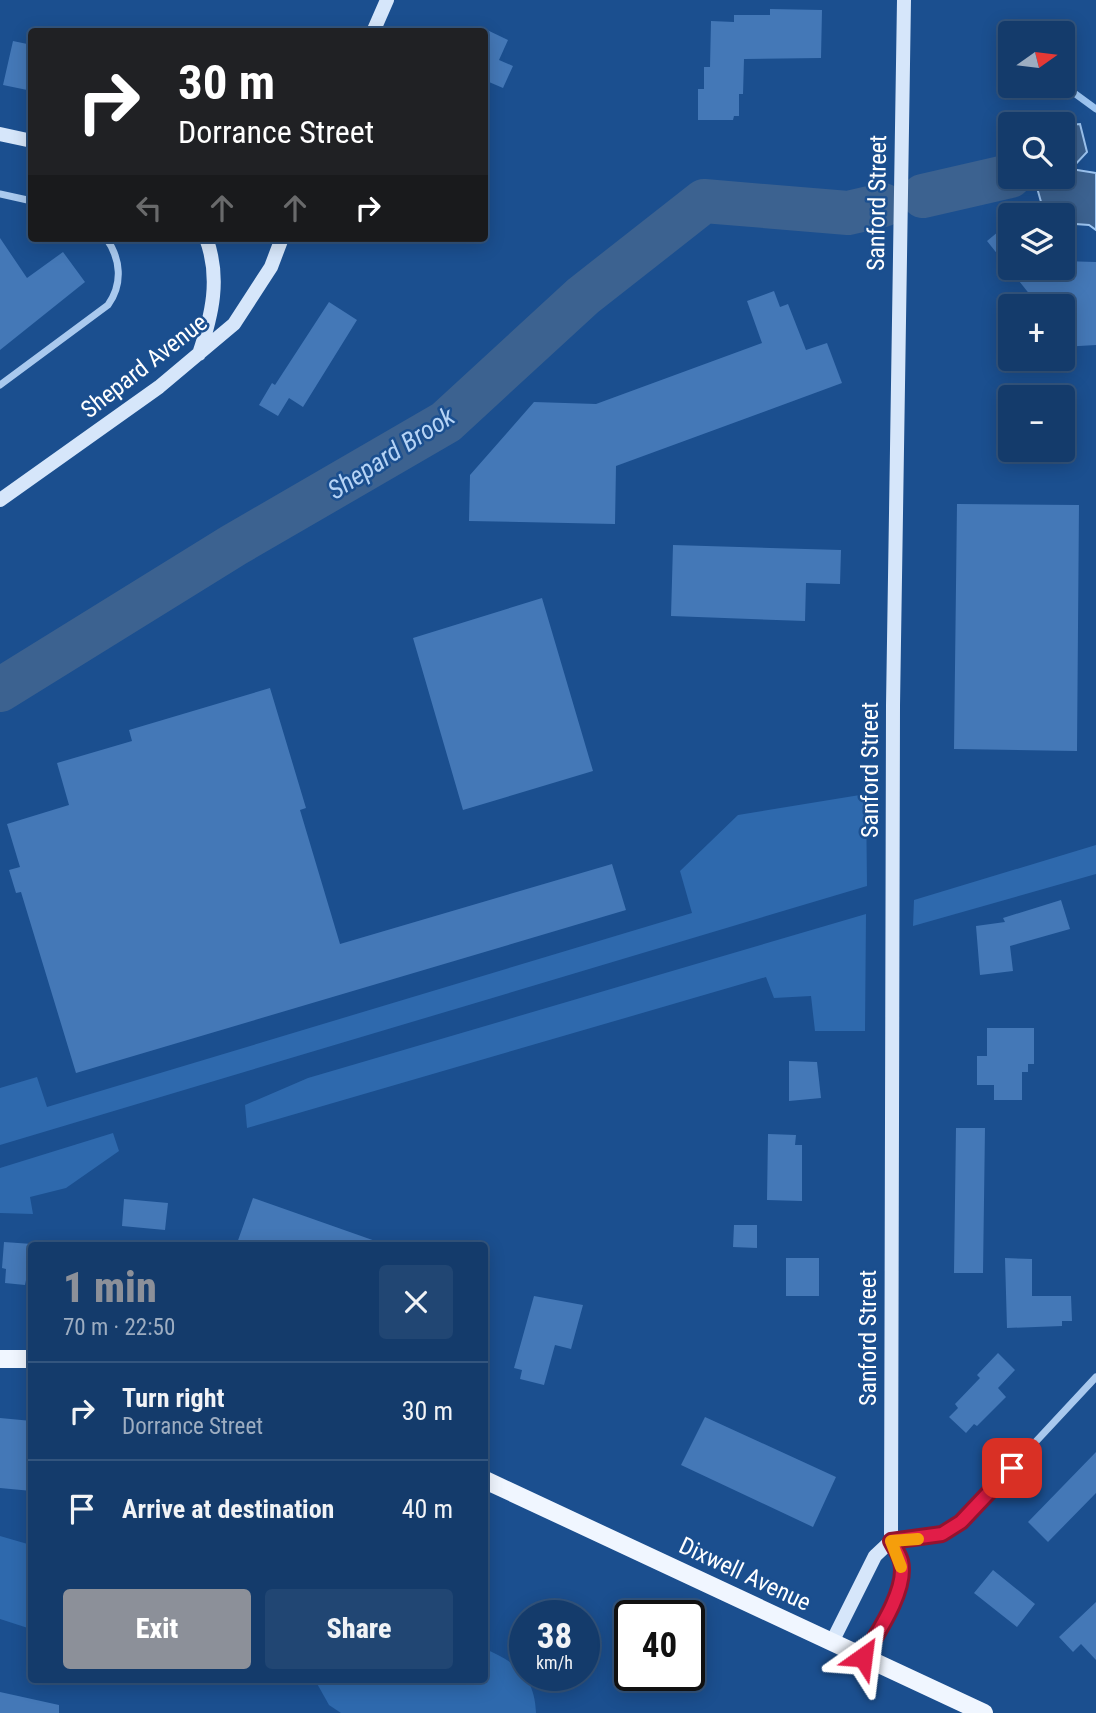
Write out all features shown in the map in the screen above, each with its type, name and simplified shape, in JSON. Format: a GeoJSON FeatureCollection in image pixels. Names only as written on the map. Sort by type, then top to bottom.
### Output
{"type":"FeatureCollection","features":[{"type":"Feature","properties":{"kind":"main road"},"geometry":{"type":"LineString","coordinates":[[0,1359],[28,1359]]}},
{"type":"Feature","properties":{"kind":"main road","name":"Dixwell Avenue"},"geometry":{"type":"LineString","coordinates":[[488,1481],[984,1713]]}},
{"type":"Feature","properties":{"kind":"street"},"geometry":{"type":"LineString","coordinates":[[375,28],[387,0]]}},
{"type":"Feature","properties":{"kind":"street","name":"Sanford Street"},"geometry":{"type":"LineString","coordinates":[[863,1657],[886,1618],[901,1577],[901,1562],[891,1541],[892,718],[904,0]]}},
{"type":"Feature","properties":{"kind":"street"},"geometry":{"type":"LineString","coordinates":[[0,134],[28,140]]}},
{"type":"Feature","properties":{"kind":"street"},"geometry":{"type":"LineString","coordinates":[[0,194],[28,200]]}},
{"type":"Feature","properties":{"kind":"street"},"geometry":{"type":"LineString","coordinates":[[0,386],[108,305],[117,293],[117,261],[108,242]]}},
{"type":"Feature","properties":{"kind":"street"},"geometry":{"type":"LineString","coordinates":[[199,356],[213,314],[214,269],[207,242]]}},
{"type":"Feature","properties":{"kind":"street","name":"Shepard Avenue"},"geometry":{"type":"LineString","coordinates":[[0,500],[159,387],[234,324],[271,267],[280,242]]}},
{"type":"Feature","properties":{"kind":"street"},"geometry":{"type":"LineString","coordinates":[[832,1642],[875,1556],[891,1541],[942,1534],[961,1522],[1096,1377]]}},
{"type":"Feature","properties":{"kind":"shaded area"},"geometry":{"type":"Polygon","coordinates":[[[1075,124],[1080,124],[1087,152],[1075,165],[1075,124]]]}},
{"type":"Feature","properties":{"kind":"shaded area"},"geometry":{"type":"Polygon","coordinates":[[[1075,170],[1096,173],[1096,230],[1089,225],[1075,224],[1075,203],[1041,203],[1037,189],[1075,189],[1075,170]]]}},
{"type":"Feature","properties":{"kind":"shaded area"},"geometry":{"type":"Polygon","coordinates":[[[866,794],[867,886],[0,1145],[0,1088],[37,1077],[47,1107],[692,913],[680,871],[738,815],[866,794]]]}},
{"type":"Feature","properties":{"kind":"shaded area"},"geometry":{"type":"Polygon","coordinates":[[[1096,845],[1096,874],[913,926],[914,900],[1096,845]]]}},
{"type":"Feature","properties":{"kind":"shaded area"},"geometry":{"type":"Polygon","coordinates":[[[866,914],[865,1031],[815,1031],[811,996],[774,998],[766,977],[247,1128],[245,1105],[308,1078],[866,914]]]}},
{"type":"Feature","properties":{"kind":"shaded area"},"geometry":{"type":"Polygon","coordinates":[[[113,1133],[119,1151],[66,1188],[30,1197],[33,1214],[0,1213],[0,1168],[113,1133]]]}},
{"type":"Feature","properties":{"kind":"shaded area"},"geometry":{"type":"Polygon","coordinates":[[[0,1536],[28,1544],[28,1628],[0,1619],[0,1536]]]}},
{"type":"Feature","properties":{"kind":"shaded area"},"geometry":{"type":"Polygon","coordinates":[[[488,1650],[509,1661],[509,1691],[532,1691],[536,1713],[341,1713],[329,1705],[317,1683],[488,1683],[488,1650]]]}},
{"type":"Feature","properties":{"kind":"building"},"geometry":{"type":"Polygon","coordinates":[[[770,9],[822,10],[821,58],[744,59],[739,116],[734,116],[733,120],[698,120],[698,89],[704,89],[704,67],[710,67],[711,21],[734,22],[734,15],[770,15],[770,9]]]}},
{"type":"Feature","properties":{"kind":"building"},"geometry":{"type":"Polygon","coordinates":[[[488,30],[508,40],[499,60],[513,66],[503,88],[489,82],[488,84],[488,30]]]}},
{"type":"Feature","properties":{"kind":"building"},"geometry":{"type":"Polygon","coordinates":[[[13,41],[28,44],[28,90],[3,85],[13,41]]]}},
{"type":"Feature","properties":{"kind":"building"},"geometry":{"type":"Polygon","coordinates":[[[998,232],[998,255],[987,241],[998,232]]]}},
{"type":"Feature","properties":{"kind":"building"},"geometry":{"type":"Polygon","coordinates":[[[0,238],[27,278],[63,252],[85,282],[0,350],[0,238]]]}},
{"type":"Feature","properties":{"kind":"building"},"geometry":{"type":"Polygon","coordinates":[[[1075,261],[1096,262],[1096,345],[1075,346],[1075,294],[1029,294],[1018,280],[1075,280],[1075,261]]]}},
{"type":"Feature","properties":{"kind":"building"},"geometry":{"type":"Polygon","coordinates":[[[774,291],[780,307],[788,304],[806,350],[827,343],[842,383],[616,466],[615,524],[469,521],[470,475],[534,402],[596,404],[762,343],[747,301],[774,291]]]}},
{"type":"Feature","properties":{"kind":"building"},"geometry":{"type":"Polygon","coordinates":[[[329,302],[357,320],[303,407],[289,398],[278,416],[259,405],[329,302]]]}},
{"type":"Feature","properties":{"kind":"building"},"geometry":{"type":"Polygon","coordinates":[[[957,504],[1079,505],[1077,751],[954,749],[957,504]]]}},
{"type":"Feature","properties":{"kind":"building"},"geometry":{"type":"Polygon","coordinates":[[[673,545],[841,550],[840,584],[806,583],[805,621],[671,616],[673,545]]]}},
{"type":"Feature","properties":{"kind":"building"},"geometry":{"type":"Polygon","coordinates":[[[542,598],[593,771],[463,810],[413,638],[542,598]]]}},
{"type":"Feature","properties":{"kind":"building"},"geometry":{"type":"Polygon","coordinates":[[[270,688],[306,808],[300,810],[340,944],[612,864],[626,910],[76,1073],[21,892],[16,893],[9,870],[20,867],[7,824],[69,805],[57,763],[132,741],[129,730],[270,688]]]}},
{"type":"Feature","properties":{"kind":"building"},"geometry":{"type":"Polygon","coordinates":[[[1061,900],[1070,929],[1010,946],[1013,971],[980,975],[976,926],[1005,922],[1003,918],[1061,900]]]}},
{"type":"Feature","properties":{"kind":"building"},"geometry":{"type":"Polygon","coordinates":[[[987,1028],[1034,1028],[1034,1064],[1028,1064],[1028,1072],[1022,1072],[1022,1100],[994,1100],[994,1085],[977,1085],[977,1056],[987,1056],[987,1028]]]}},
{"type":"Feature","properties":{"kind":"building"},"geometry":{"type":"Polygon","coordinates":[[[789,1061],[817,1062],[821,1098],[789,1101],[789,1061]]]}},
{"type":"Feature","properties":{"kind":"building"},"geometry":{"type":"Polygon","coordinates":[[[956,1128],[985,1128],[983,1273],[954,1273],[956,1128]]]}},
{"type":"Feature","properties":{"kind":"building"},"geometry":{"type":"Polygon","coordinates":[[[768,1134],[796,1135],[795,1145],[802,1145],[802,1201],[767,1200],[768,1134]]]}},
{"type":"Feature","properties":{"kind":"building"},"geometry":{"type":"Polygon","coordinates":[[[253,1198],[378,1242],[237,1242],[253,1198]]]}},
{"type":"Feature","properties":{"kind":"building"},"geometry":{"type":"Polygon","coordinates":[[[124,1199],[168,1203],[165,1230],[122,1226],[124,1199]]]}},
{"type":"Feature","properties":{"kind":"building"},"geometry":{"type":"Polygon","coordinates":[[[734,1225],[757,1225],[757,1248],[733,1247],[734,1225]]]}},
{"type":"Feature","properties":{"kind":"building"},"geometry":{"type":"Polygon","coordinates":[[[4,1242],[28,1244],[28,1280],[25,1285],[5,1283],[6,1269],[2,1268],[4,1242]]]}},
{"type":"Feature","properties":{"kind":"building"},"geometry":{"type":"Polygon","coordinates":[[[786,1258],[819,1258],[819,1296],[786,1296],[786,1258]]]}},
{"type":"Feature","properties":{"kind":"building"},"geometry":{"type":"Polygon","coordinates":[[[1005,1258],[1032,1259],[1032,1296],[1071,1296],[1072,1321],[1062,1321],[1062,1326],[1007,1328],[1005,1258]]]}},
{"type":"Feature","properties":{"kind":"building"},"geometry":{"type":"Polygon","coordinates":[[[534,1296],[583,1305],[571,1349],[555,1345],[544,1385],[520,1379],[522,1370],[514,1368],[534,1296]]]}},
{"type":"Feature","properties":{"kind":"building"},"geometry":{"type":"Polygon","coordinates":[[[998,1353],[1015,1370],[998,1388],[1006,1397],[977,1426],[974,1424],[966,1433],[949,1417],[958,1408],[955,1404],[980,1378],[977,1375],[998,1353]]]}},
{"type":"Feature","properties":{"kind":"building"},"geometry":{"type":"Polygon","coordinates":[[[705,1417],[836,1477],[813,1527],[681,1465],[705,1417]]]}},
{"type":"Feature","properties":{"kind":"building"},"geometry":{"type":"Polygon","coordinates":[[[0,1418],[28,1421],[28,1491],[0,1488],[0,1418]]]}},
{"type":"Feature","properties":{"kind":"building"},"geometry":{"type":"Polygon","coordinates":[[[1096,1452],[1096,1493],[1048,1542],[1028,1522],[1096,1452]]]}},
{"type":"Feature","properties":{"kind":"building"},"geometry":{"type":"Polygon","coordinates":[[[993,1570],[1035,1604],[1017,1627],[974,1593],[993,1570]]]}},
{"type":"Feature","properties":{"kind":"building"},"geometry":{"type":"Polygon","coordinates":[[[1096,1602],[1096,1660],[1081,1644],[1073,1652],[1059,1637],[1096,1602]]]}},
{"type":"Feature","properties":{"kind":"building"},"geometry":{"type":"Polygon","coordinates":[[[0,1692],[59,1705],[59,1713],[0,1713],[0,1692]]]}},
{"type":"Feature","properties":{"kind":"waterway"},"geometry":{"type":"LineString","coordinates":[[1075,94],[1096,109]]}},
{"type":"Feature","properties":{"kind":"waterway","name":"Shepard Brook"},"geometry":{"type":"LineString","coordinates":[[923,196],[998,179]]}},
{"type":"Feature","properties":{"kind":"waterway","name":"Shepard Brook"},"geometry":{"type":"LineString","coordinates":[[0,690],[234,545],[446,422],[583,296],[704,201],[848,213],[883,205]]}},
{"type":"Feature","properties":{"kind":"slow traffic"},"geometry":{"type":"LineString","coordinates":[[901,1567],[891,1541],[918,1539]]}},
{"type":"Feature","properties":{"kind":"route"},"geometry":{"type":"LineString","coordinates":[[863,1657],[886,1618],[901,1577],[901,1562],[891,1541],[942,1534],[961,1522],[1012,1468]]}}]}
